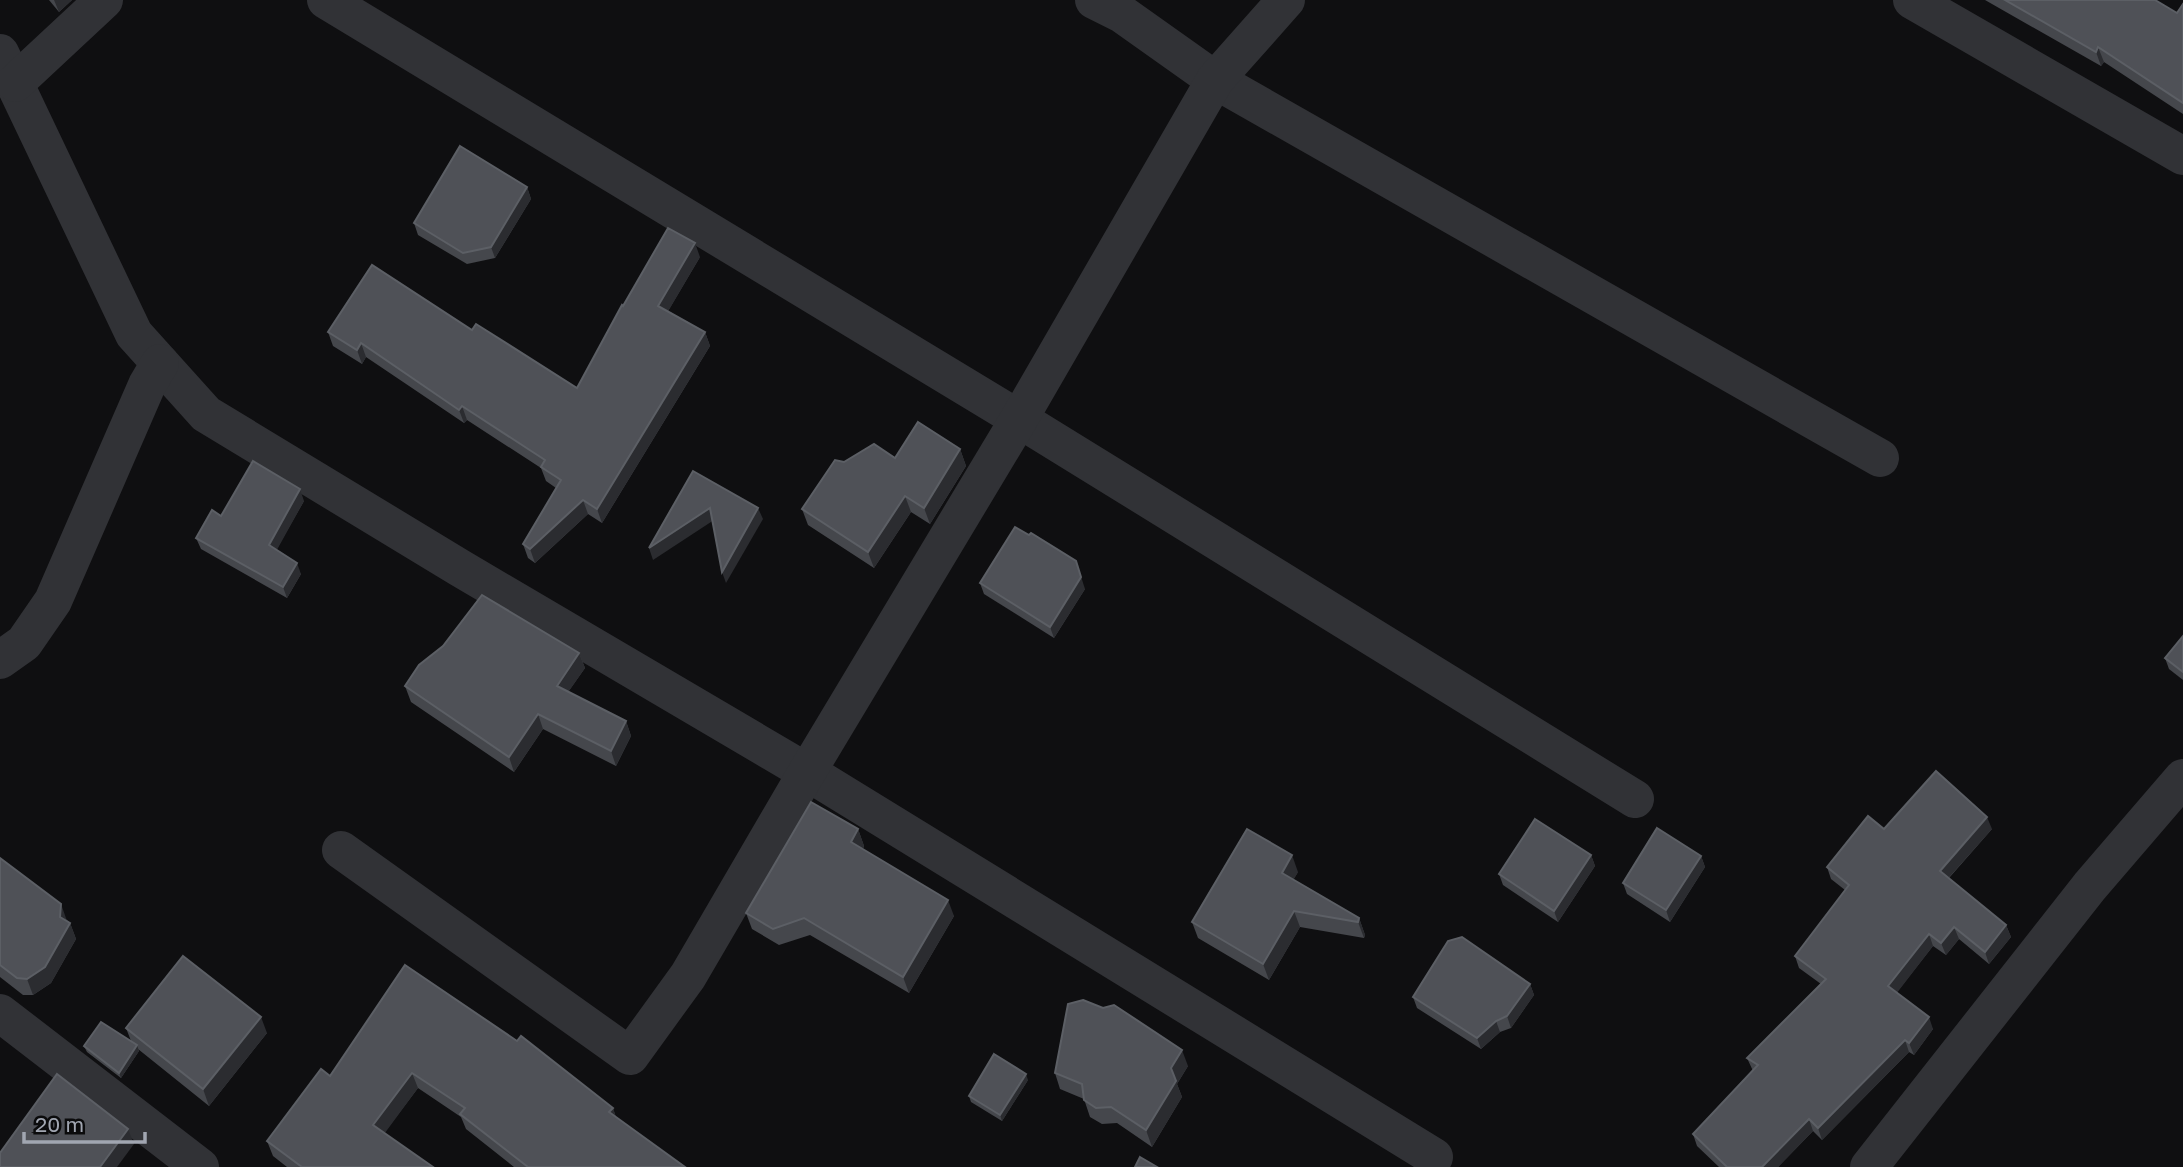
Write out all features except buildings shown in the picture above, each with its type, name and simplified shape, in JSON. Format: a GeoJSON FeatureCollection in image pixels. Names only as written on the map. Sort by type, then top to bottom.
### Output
{"type":"FeatureCollection","features":[{"type":"Feature","properties":{"kind":"street"},"geometry":{"type":"LineString","coordinates":[[104,0],[8,68],[134,334],[206,414],[460,568],[807,772],[1434,1157]]}},
{"type":"Feature","properties":{"kind":"street"},"geometry":{"type":"LineString","coordinates":[[326,0],[1019,419],[1634,799]]}},
{"type":"Feature","properties":{"kind":"street"},"geometry":{"type":"LineString","coordinates":[[1094,0],[1122,15],[1215,80],[1880,458]]}},
{"type":"Feature","properties":{"kind":"street"},"geometry":{"type":"LineString","coordinates":[[341,850],[630,1056],[688,976],[1019,419],[1215,80],[1286,0]]}},
{"type":"Feature","properties":{"kind":"street"},"geometry":{"type":"LineString","coordinates":[[1912,0],[2183,156]]}},
{"type":"Feature","properties":{"kind":"street"},"geometry":{"type":"LineString","coordinates":[[0,660],[24,643],[53,601],[147,385],[160,363]]}},
{"type":"Feature","properties":{"kind":"street"},"geometry":{"type":"LineString","coordinates":[[1869,1167],[2090,886],[2183,778]]}},
{"type":"Feature","properties":{"kind":"street"},"geometry":{"type":"LineString","coordinates":[[0,1013],[200,1167]]}}]}
